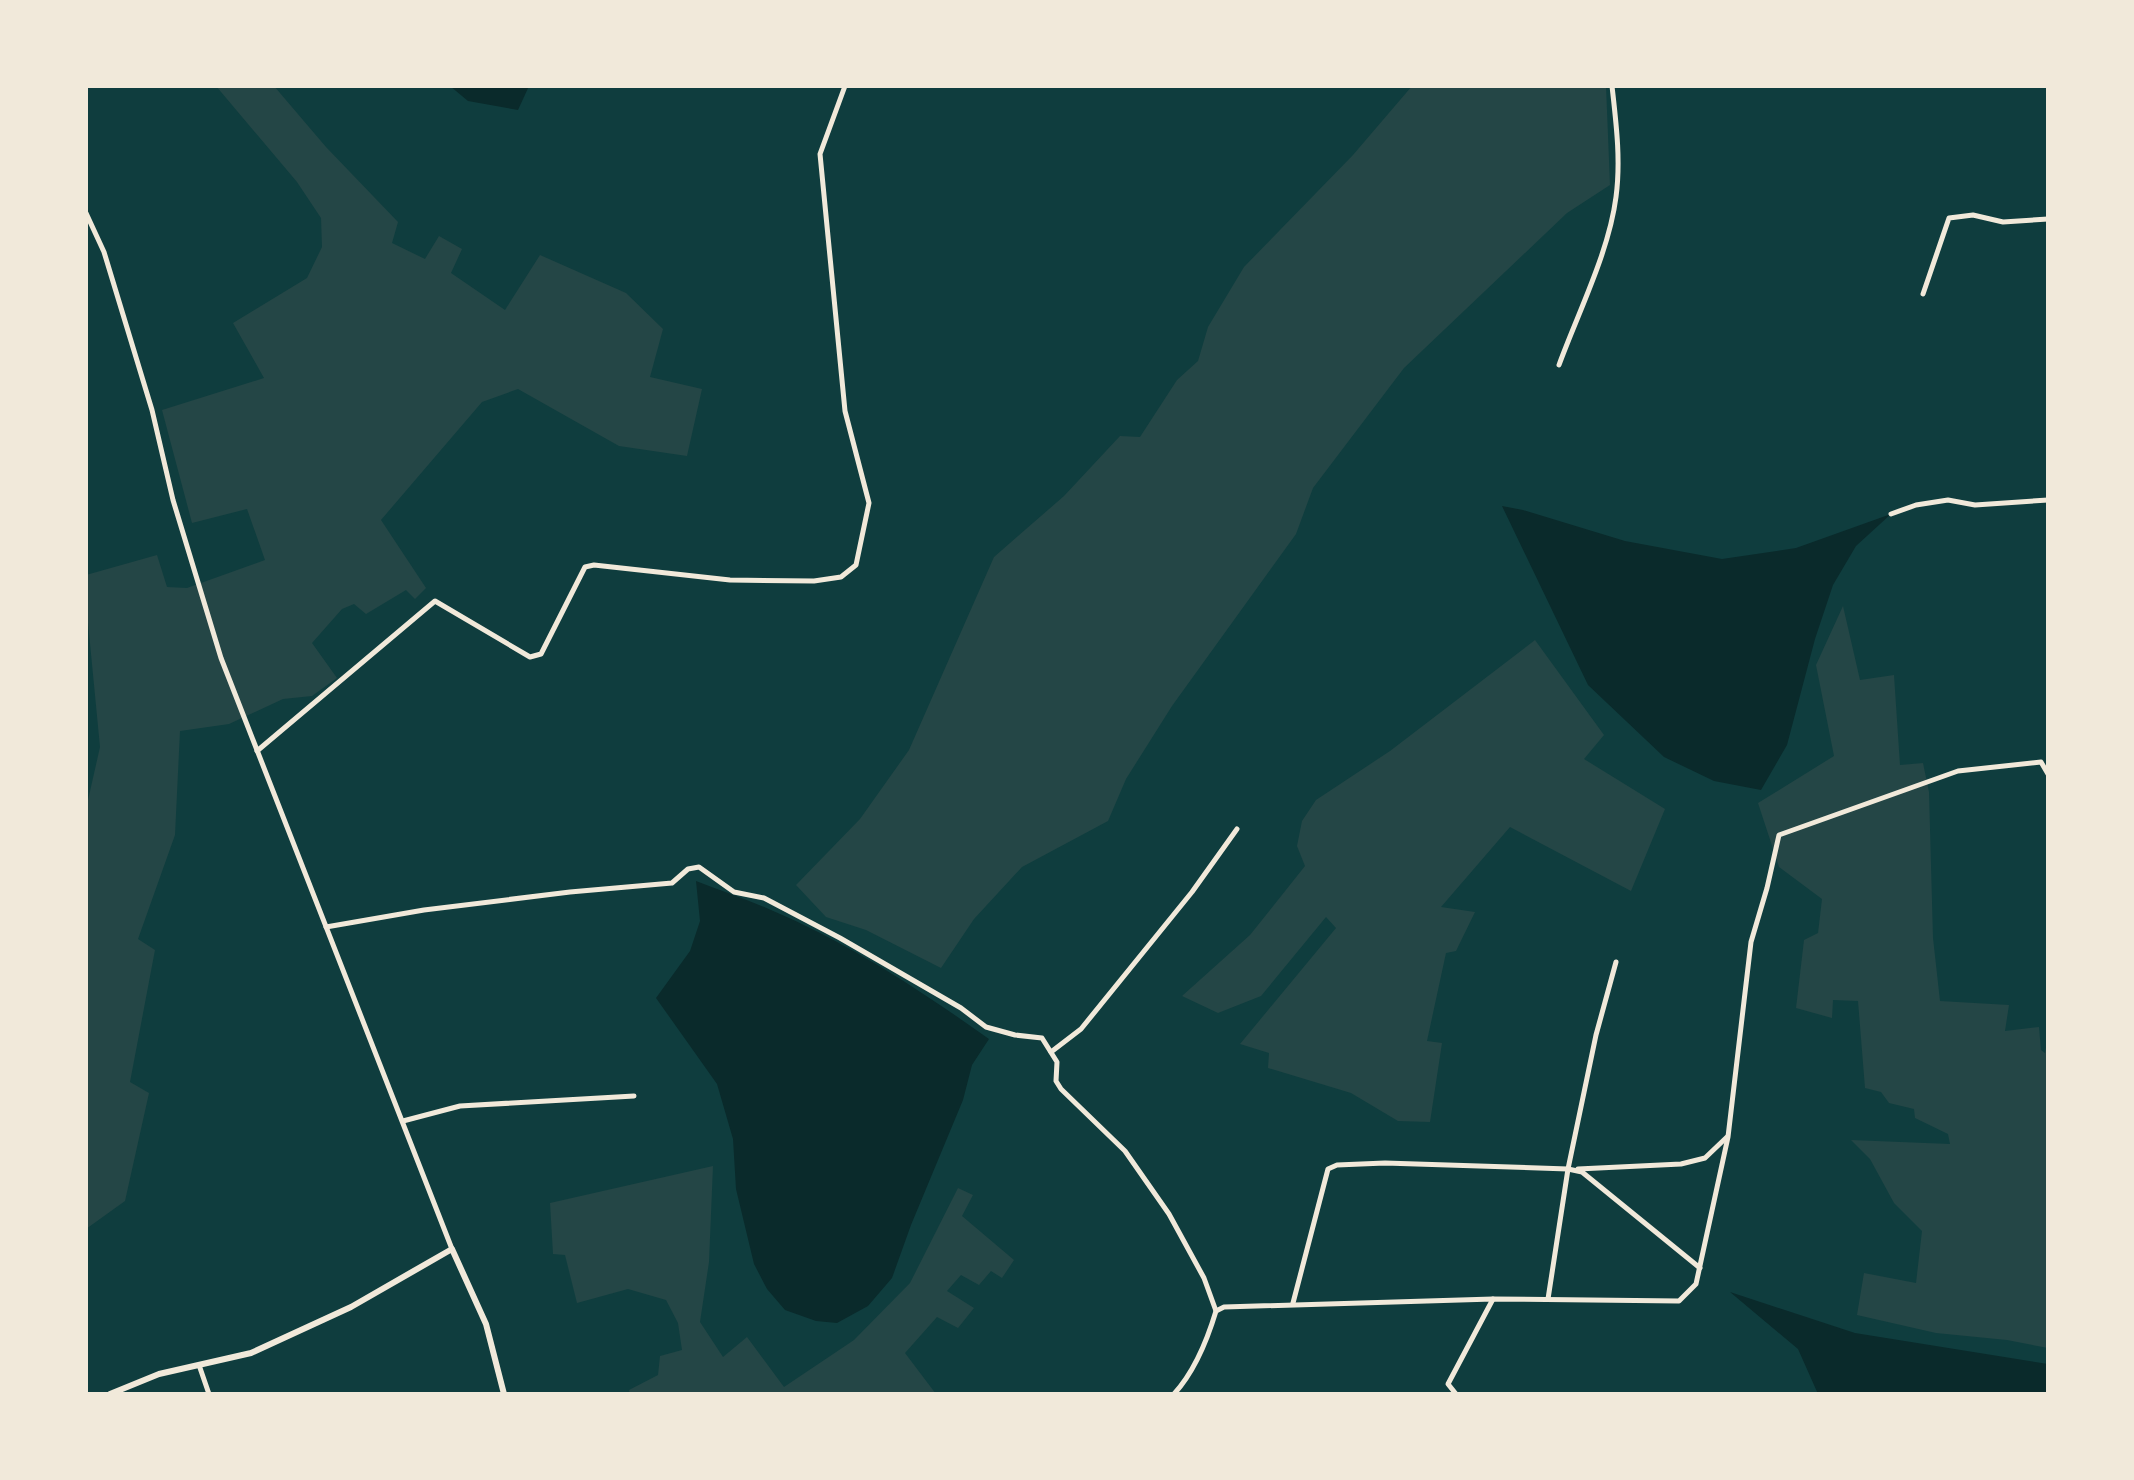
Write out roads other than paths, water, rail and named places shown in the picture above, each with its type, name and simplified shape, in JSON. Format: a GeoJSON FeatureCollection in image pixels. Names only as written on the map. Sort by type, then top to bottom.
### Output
{"type":"FeatureCollection","features":[{"type":"Feature","properties":{"kind":"street"},"geometry":{"type":"LineString","coordinates":[[257,751],[435,601],[530,657],[541,654],[585,567],[594,565],[730,580],[814,581],[841,577],[856,565],[869,503],[845,411],[820,154],[845,86]]}},
{"type":"Feature","properties":{"kind":"street"},"geometry":{"type":"LineString","coordinates":[[1559,365],[1604,246],[1616,197],[1618,142],[1612,86]]}},
{"type":"Feature","properties":{"kind":"street"},"geometry":{"type":"LineString","coordinates":[[86,213],[109,267],[221,658],[452,1249],[486,1324],[504,1394]]}},
{"type":"Feature","properties":{"kind":"street"},"geometry":{"type":"LineString","coordinates":[[1923,294],[1949,218],[1973,215],[2003,222],[2048,219]]}},
{"type":"Feature","properties":{"kind":"street"},"geometry":{"type":"LineString","coordinates":[[1891,514],[1916,505],[1948,500],[1975,505],[2048,500]]}},
{"type":"Feature","properties":{"kind":"street"},"geometry":{"type":"LineString","coordinates":[[1216,1311],[1224,1307],[1293,1303],[1493,1299],[1679,1301],[1696,1284],[1700,1268],[1728,1137],[1751,942],[1779,835],[1958,771],[2041,762],[2048,774]]}},
{"type":"Feature","properties":{"kind":"street"},"geometry":{"type":"LineString","coordinates":[[1051,1052],[1081,1029],[1192,892],[1237,829]]}},
{"type":"Feature","properties":{"kind":"street"},"geometry":{"type":"LineString","coordinates":[[326,927],[424,910],[555,893],[672,883],[688,869],[699,867],[734,892],[764,898],[840,938],[961,1008],[986,1027],[1042,1038],[1057,1062],[1056,1081],[1061,1089],[1125,1151],[1169,1214],[1204,1278],[1216,1311],[1208,1338],[1174,1394]]}},
{"type":"Feature","properties":{"kind":"street"},"geometry":{"type":"LineString","coordinates":[[1548,1299],[1568,1169],[1596,1035],[1616,962]]}},
{"type":"Feature","properties":{"kind":"street"},"geometry":{"type":"LineString","coordinates":[[403,1121],[460,1106],[634,1096]]}},
{"type":"Feature","properties":{"kind":"street"},"geometry":{"type":"LineString","coordinates":[[1293,1303],[1328,1169],[1337,1165],[1385,1163],[1568,1169],[1681,1164],[1705,1158],[1728,1137]]}},
{"type":"Feature","properties":{"kind":"street"},"geometry":{"type":"LineString","coordinates":[[1568,1169],[1582,1172],[1700,1268]]}},
{"type":"Feature","properties":{"kind":"street"},"geometry":{"type":"LineString","coordinates":[[110,1394],[159,1374],[251,1353],[351,1307],[452,1249]]}},
{"type":"Feature","properties":{"kind":"street"},"geometry":{"type":"LineString","coordinates":[[1456,1394],[1448,1384],[1493,1299]]}},
{"type":"Feature","properties":{"kind":"street"},"geometry":{"type":"LineString","coordinates":[[198,1364],[209,1394]]}}]}
